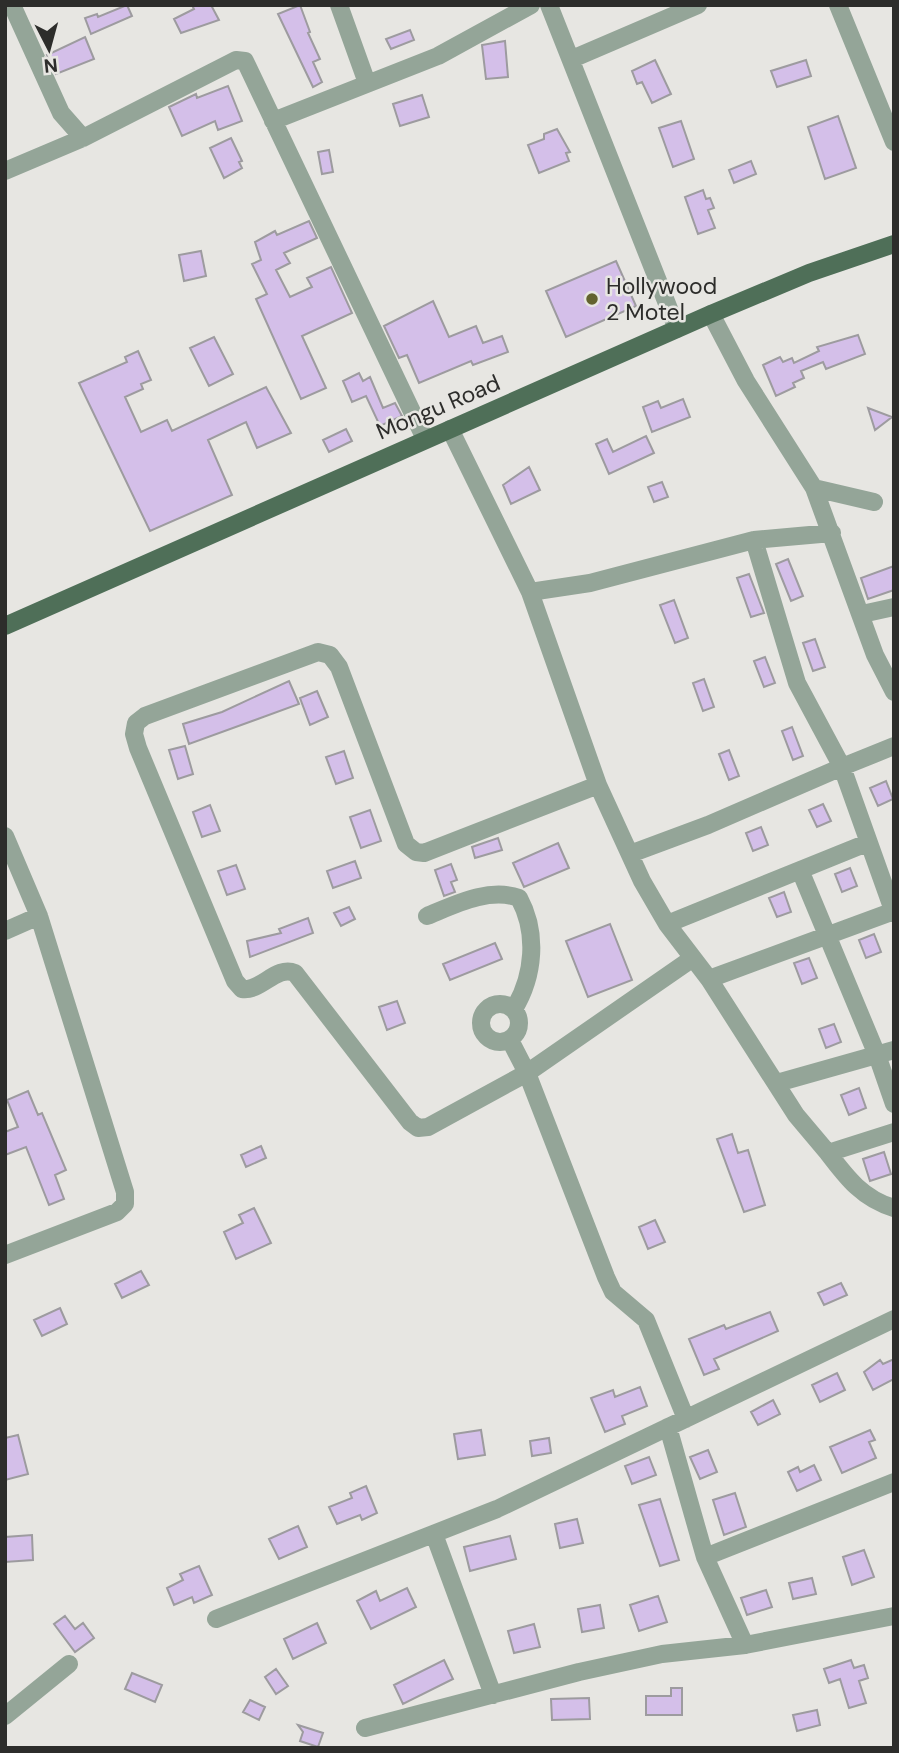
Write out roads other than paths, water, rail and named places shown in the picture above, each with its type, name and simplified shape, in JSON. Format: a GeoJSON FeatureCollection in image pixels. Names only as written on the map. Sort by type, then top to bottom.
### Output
{"type":"FeatureCollection","features":[{"type":"Feature","properties":{"kind":"main road","name":"Mongu Road"},"geometry":{"type":"LineString","coordinates":[[5,626],[711,314],[808,274],[894,244]]}},
{"type":"Feature","properties":{"kind":"street"},"geometry":{"type":"LineString","coordinates":[[12,5],[61,113],[83,138]]}},
{"type":"Feature","properties":{"kind":"street"},"geometry":{"type":"LineString","coordinates":[[340,5],[367,83]]}},
{"type":"Feature","properties":{"kind":"street"},"geometry":{"type":"LineString","coordinates":[[273,121],[439,56],[531,5]]}},
{"type":"Feature","properties":{"kind":"street"},"geometry":{"type":"LineString","coordinates":[[548,5],[572,59],[677,329]]}},
{"type":"Feature","properties":{"kind":"street"},"geometry":{"type":"LineString","coordinates":[[572,59],[698,5]]}},
{"type":"Feature","properties":{"kind":"street"},"geometry":{"type":"LineString","coordinates":[[838,5],[894,142]]}},
{"type":"Feature","properties":{"kind":"street"},"geometry":{"type":"LineString","coordinates":[[5,171],[83,138],[236,60],[249,65],[273,121],[425,439]]}},
{"type":"Feature","properties":{"kind":"street"},"geometry":{"type":"LineString","coordinates":[[711,314],[746,381],[814,488],[875,655],[894,692]]}},
{"type":"Feature","properties":{"kind":"street"},"geometry":{"type":"LineString","coordinates":[[450,429],[530,592],[598,785],[630,854],[667,923],[709,979],[796,1115],[850,1183],[876,1203],[894,1208]]}},
{"type":"Feature","properties":{"kind":"street"},"geometry":{"type":"LineString","coordinates":[[814,488],[874,502]]}},
{"type":"Feature","properties":{"kind":"street"},"geometry":{"type":"LineString","coordinates":[[530,592],[590,583],[754,540],[832,533]]}},
{"type":"Feature","properties":{"kind":"street"},"geometry":{"type":"LineString","coordinates":[[709,979],[894,912],[867,843],[842,767],[797,683],[754,540]]}},
{"type":"Feature","properties":{"kind":"street"},"geometry":{"type":"LineString","coordinates":[[862,614],[894,607]]}},
{"type":"Feature","properties":{"kind":"street"},"geometry":{"type":"LineString","coordinates":[[598,785],[424,853],[416,852],[405,844],[339,667],[330,655],[318,652],[145,716],[136,723],[134,734],[236,981],[242,989],[250,990],[282,972],[295,973],[410,1122],[418,1128],[428,1127],[527,1073],[693,958]]}},
{"type":"Feature","properties":{"kind":"street"},"geometry":{"type":"LineString","coordinates":[[630,854],[708,825],[894,746]]}},
{"type":"Feature","properties":{"kind":"street"},"geometry":{"type":"LineString","coordinates":[[5,836],[38,916],[125,1192],[125,1204],[117,1212],[5,1255]]}},
{"type":"Feature","properties":{"kind":"street"},"geometry":{"type":"LineString","coordinates":[[667,923],[867,843]]}},
{"type":"Feature","properties":{"kind":"street"},"geometry":{"type":"LineString","coordinates":[[800,870],[826,938],[886,1053],[894,1104]]}},
{"type":"Feature","properties":{"kind":"street"},"geometry":{"type":"LineString","coordinates":[[427,916],[460,903],[505,893],[519,898],[530,926],[530,972],[524,993],[514,1009],[519,1026],[510,1040],[495,1042],[488,1039],[480,1025],[485,1010],[499,1004],[514,1009]]}},
{"type":"Feature","properties":{"kind":"street"},"geometry":{"type":"LineString","coordinates":[[5,931],[38,916]]}},
{"type":"Feature","properties":{"kind":"street"},"geometry":{"type":"LineString","coordinates":[[510,1040],[527,1073],[606,1277],[613,1292],[646,1320],[686,1419]]}},
{"type":"Feature","properties":{"kind":"street"},"geometry":{"type":"LineString","coordinates":[[777,1083],[886,1053]]}},
{"type":"Feature","properties":{"kind":"street"},"geometry":{"type":"LineString","coordinates":[[828,1153],[894,1132]]}},
{"type":"Feature","properties":{"kind":"street"},"geometry":{"type":"LineString","coordinates":[[216,1619],[497,1510],[894,1320]]}},
{"type":"Feature","properties":{"kind":"street"},"geometry":{"type":"LineString","coordinates":[[668,1427],[705,1557],[745,1645]]}},
{"type":"Feature","properties":{"kind":"street"},"geometry":{"type":"LineString","coordinates":[[705,1557],[894,1482]]}},
{"type":"Feature","properties":{"kind":"street"},"geometry":{"type":"LineString","coordinates":[[433,1534],[493,1695]]}},
{"type":"Feature","properties":{"kind":"street"},"geometry":{"type":"LineString","coordinates":[[365,1728],[579,1672],[662,1654],[745,1645],[894,1616]]}},
{"type":"Feature","properties":{"kind":"street"},"geometry":{"type":"LineString","coordinates":[[5,1716],[69,1664]]}},
{"type":"Feature","properties":{"kind":"place","name":"Hollywood 2 Motel"},"geometry":{"type":"Point","coordinates":[592,299]}}]}
